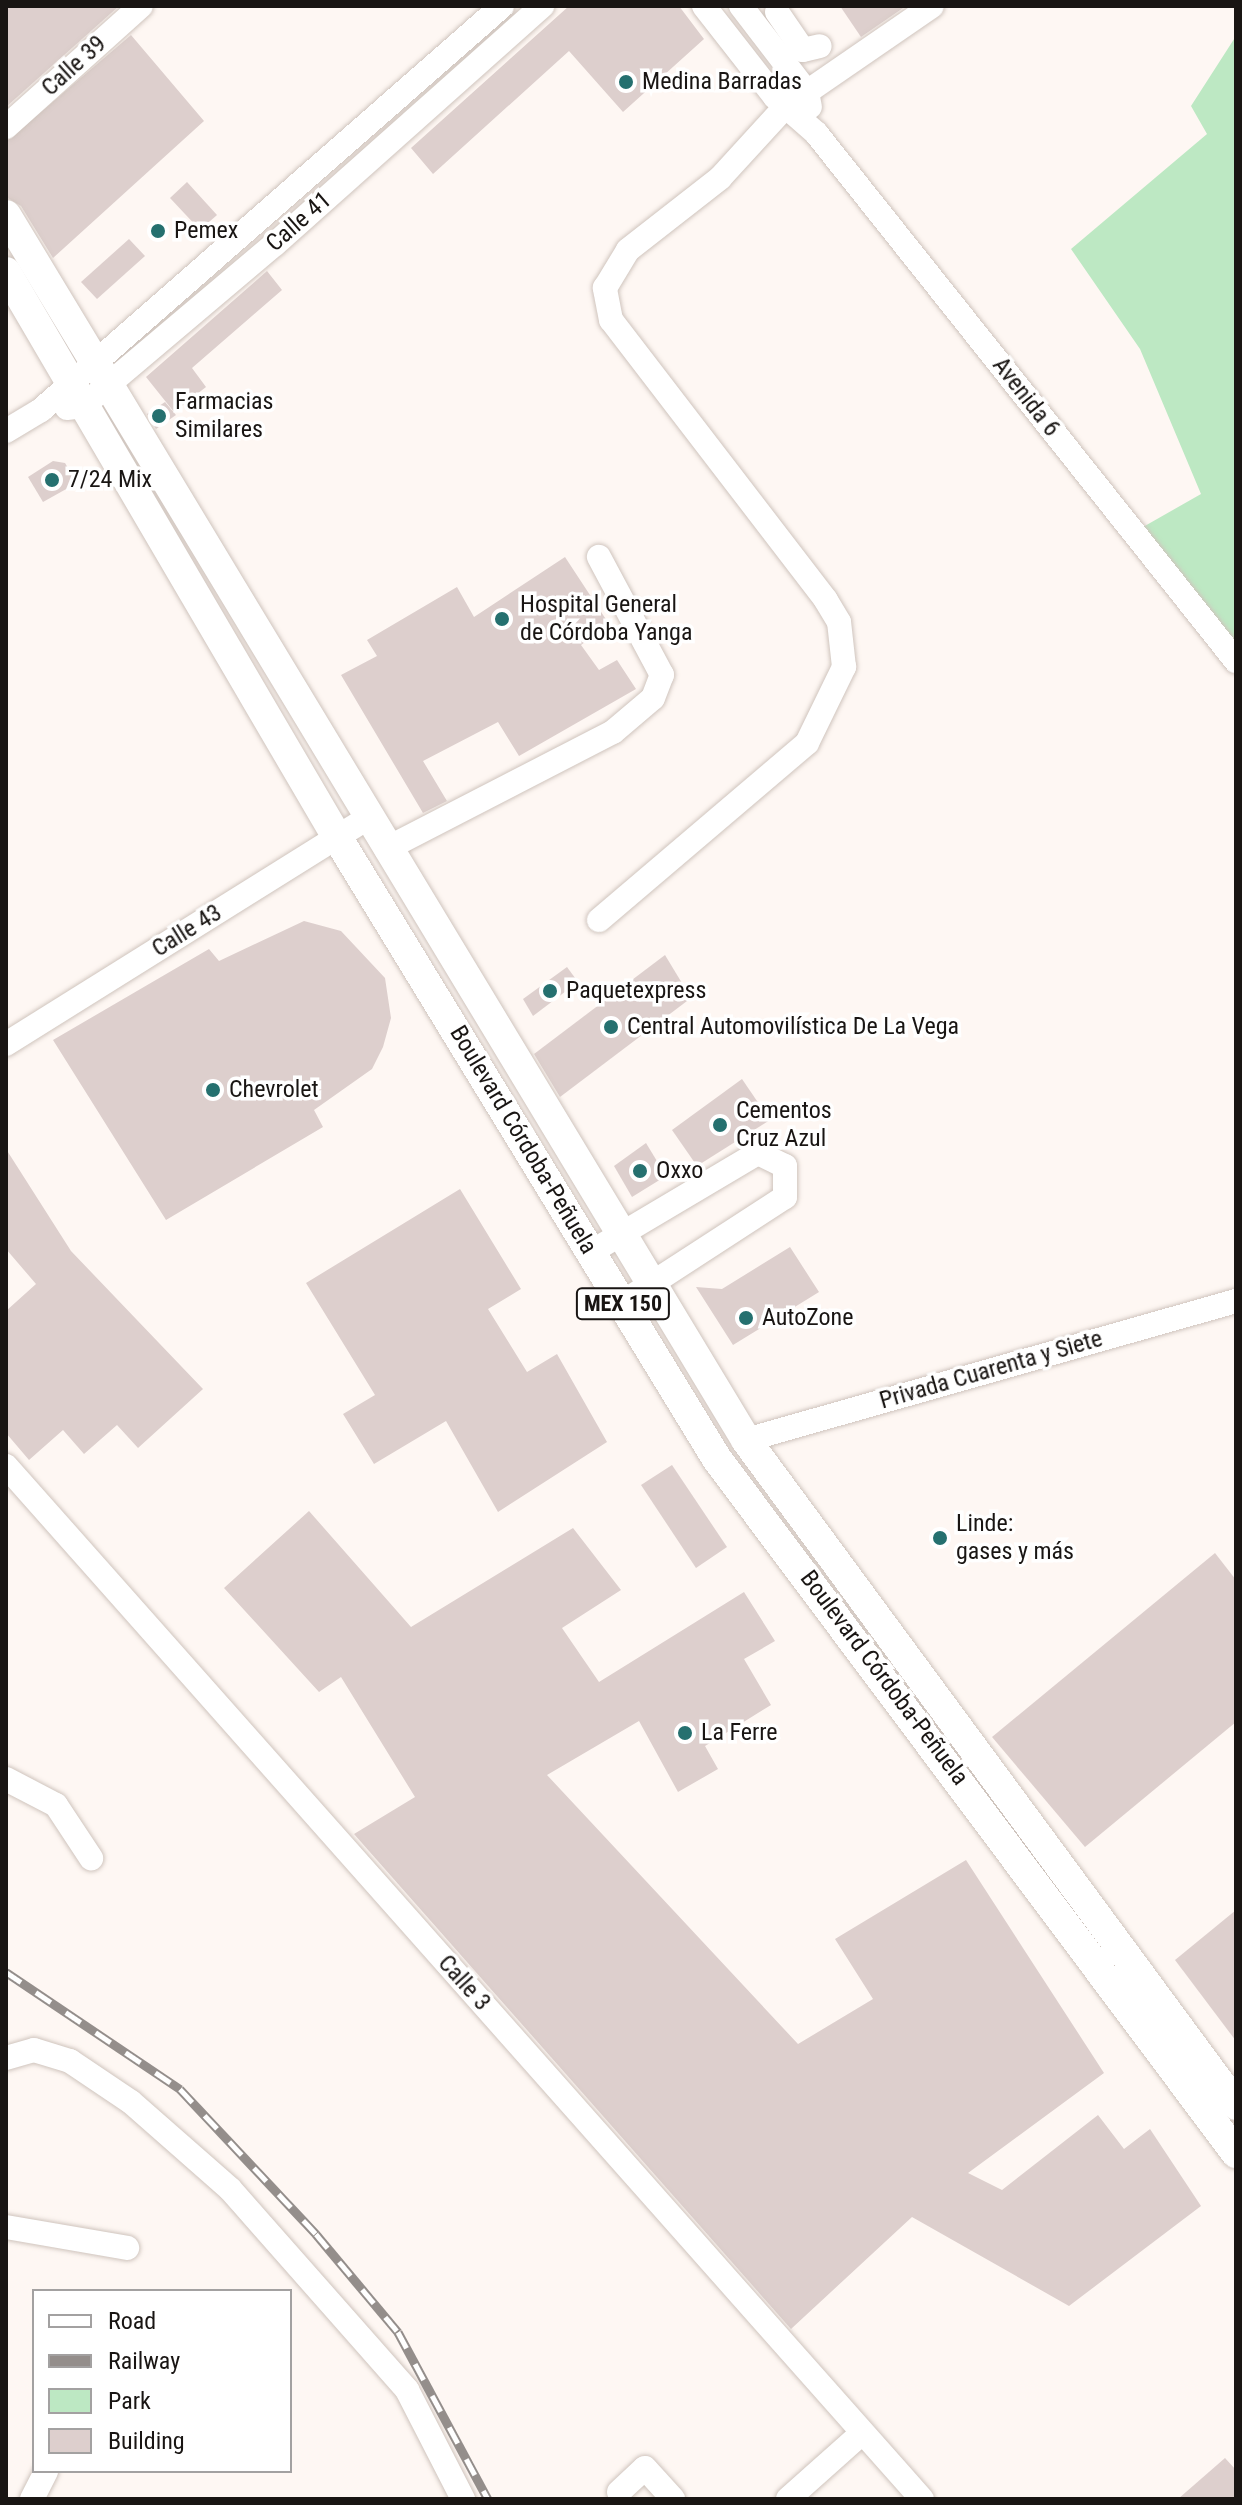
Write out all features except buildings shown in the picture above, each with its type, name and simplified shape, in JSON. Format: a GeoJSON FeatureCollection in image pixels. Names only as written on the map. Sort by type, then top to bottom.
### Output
{"type":"FeatureCollection","features":[{"type":"Feature","properties":{"kind":"main road","name":"Boulevard Córdoba-Peñuela"},"geometry":{"type":"LineString","coordinates":[[6,215],[105,370],[367,818],[746,1440],[1236,2105]]}},
{"type":"Feature","properties":{"kind":"main road","name":"Boulevard Córdoba-Peñuela"},"geometry":{"type":"LineString","coordinates":[[6,272],[337,837],[717,1459],[1236,2153]]}},
{"type":"Feature","properties":{"kind":"main road"},"geometry":{"type":"LineString","coordinates":[[717,1459],[746,1440]]}},
{"type":"Feature","properties":{"kind":"street","name":"Calle 39"},"geometry":{"type":"LineString","coordinates":[[6,127],[141,6]]}},
{"type":"Feature","properties":{"kind":"street","name":"Calle 41"},"geometry":{"type":"LineString","coordinates":[[76,395],[259,222],[502,6]]}},
{"type":"Feature","properties":{"kind":"street","name":"Calle 41"},"geometry":{"type":"LineString","coordinates":[[105,370],[275,244],[473,71],[542,6]]}},
{"type":"Feature","properties":{"kind":"street","name":"Avenida 6"},"geometry":{"type":"LineString","coordinates":[[704,6],[785,107],[816,133],[1236,661]]}},
{"type":"Feature","properties":{"kind":"street","name":"Avenida 6"},"geometry":{"type":"LineString","coordinates":[[741,6],[807,92],[816,133]]}},
{"type":"Feature","properties":{"kind":"street"},"geometry":{"type":"LineString","coordinates":[[599,920],[807,743],[841,679],[844,642],[826,600],[611,320],[604,297],[628,250],[720,178],[785,107],[932,6]]}},
{"type":"Feature","properties":{"kind":"street"},"geometry":{"type":"LineString","coordinates":[[757,26],[781,9],[803,50],[820,46]]}},
{"type":"Feature","properties":{"kind":"street"},"geometry":{"type":"LineString","coordinates":[[456,49],[473,71]]}},
{"type":"Feature","properties":{"kind":"street"},"geometry":{"type":"LineString","coordinates":[[259,222],[275,244]]}},
{"type":"Feature","properties":{"kind":"street"},"geometry":{"type":"LineString","coordinates":[[6,431],[41,410],[76,395]]}},
{"type":"Feature","properties":{"kind":"street"},"geometry":{"type":"LineString","coordinates":[[386,849],[613,732],[653,698],[662,675],[599,557]]}},
{"type":"Feature","properties":{"kind":"street","name":"Calle 43"},"geometry":{"type":"LineString","coordinates":[[6,1044],[367,818]]}},
{"type":"Feature","properties":{"kind":"street"},"geometry":{"type":"LineString","coordinates":[[591,1252],[758,1153],[785,1166],[785,1197],[622,1303]]}},
{"type":"Feature","properties":{"kind":"street","name":"Privada Cuarenta y Siete"},"geometry":{"type":"LineString","coordinates":[[746,1440],[1236,1301]]}},
{"type":"Feature","properties":{"kind":"street","name":"Calle 3"},"geometry":{"type":"LineString","coordinates":[[6,1466],[922,2499]]}},
{"type":"Feature","properties":{"kind":"street"},"geometry":{"type":"LineString","coordinates":[[6,1779],[56,1805],[91,1858]]}},
{"type":"Feature","properties":{"kind":"street"},"geometry":{"type":"LineString","coordinates":[[6,2058],[34,2050],[70,2061],[131,2102],[230,2189],[407,2390],[463,2499]]}},
{"type":"Feature","properties":{"kind":"street"},"geometry":{"type":"LineString","coordinates":[[6,2227],[127,2248]]}},
{"type":"Feature","properties":{"kind":"street"},"geometry":{"type":"LineString","coordinates":[[788,2499],[862,2433]]}},
{"type":"Feature","properties":{"kind":"street"},"geometry":{"type":"LineString","coordinates":[[619,2492],[645,2468],[673,2499]]}},
{"type":"Feature","properties":{"kind":"street"},"geometry":{"type":"LineString","coordinates":[[32,2499],[45,2473]]}},
{"type":"Feature","properties":{"kind":"green space"},"geometry":{"type":"Polygon","coordinates":[[[1236,36],[1236,647],[1143,527],[1201,494],[1140,349],[1071,249],[1207,134],[1191,106],[1236,36]]]}},
{"type":"Feature","properties":{"kind":"railway"},"geometry":{"type":"LineString","coordinates":[[6,1972],[180,2089],[316,2234],[398,2332],[488,2499]]}},
{"type":"Feature","properties":{"kind":"place","name":"Medina Barradas"},"geometry":{"type":"Point","coordinates":[626,82]}},
{"type":"Feature","properties":{"kind":"place","name":"Pemex"},"geometry":{"type":"Point","coordinates":[158,231]}},
{"type":"Feature","properties":{"kind":"place","name":"Farmacias Similares"},"geometry":{"type":"Point","coordinates":[159,416]}},
{"type":"Feature","properties":{"kind":"place","name":"7/24 Mix"},"geometry":{"type":"Point","coordinates":[52,480]}},
{"type":"Feature","properties":{"kind":"place","name":"Hospital General de Córdoba Yanga"},"geometry":{"type":"Point","coordinates":[502,619]}},
{"type":"Feature","properties":{"kind":"place","name":"Paquetexpress"},"geometry":{"type":"Point","coordinates":[550,991]}},
{"type":"Feature","properties":{"kind":"place","name":"Central Automovilística De La Vega"},"geometry":{"type":"Point","coordinates":[611,1027]}},
{"type":"Feature","properties":{"kind":"place","name":"Chevrolet"},"geometry":{"type":"Point","coordinates":[213,1090]}},
{"type":"Feature","properties":{"kind":"place","name":"Cementos Cruz Azul"},"geometry":{"type":"Point","coordinates":[720,1125]}},
{"type":"Feature","properties":{"kind":"place","name":"Oxxo"},"geometry":{"type":"Point","coordinates":[640,1171]}},
{"type":"Feature","properties":{"kind":"place","name":"AutoZone"},"geometry":{"type":"Point","coordinates":[746,1318]}},
{"type":"Feature","properties":{"kind":"place","name":"Linde: gases y más"},"geometry":{"type":"Point","coordinates":[940,1538]}},
{"type":"Feature","properties":{"kind":"place","name":"La Ferre"},"geometry":{"type":"Point","coordinates":[685,1733]}}]}
